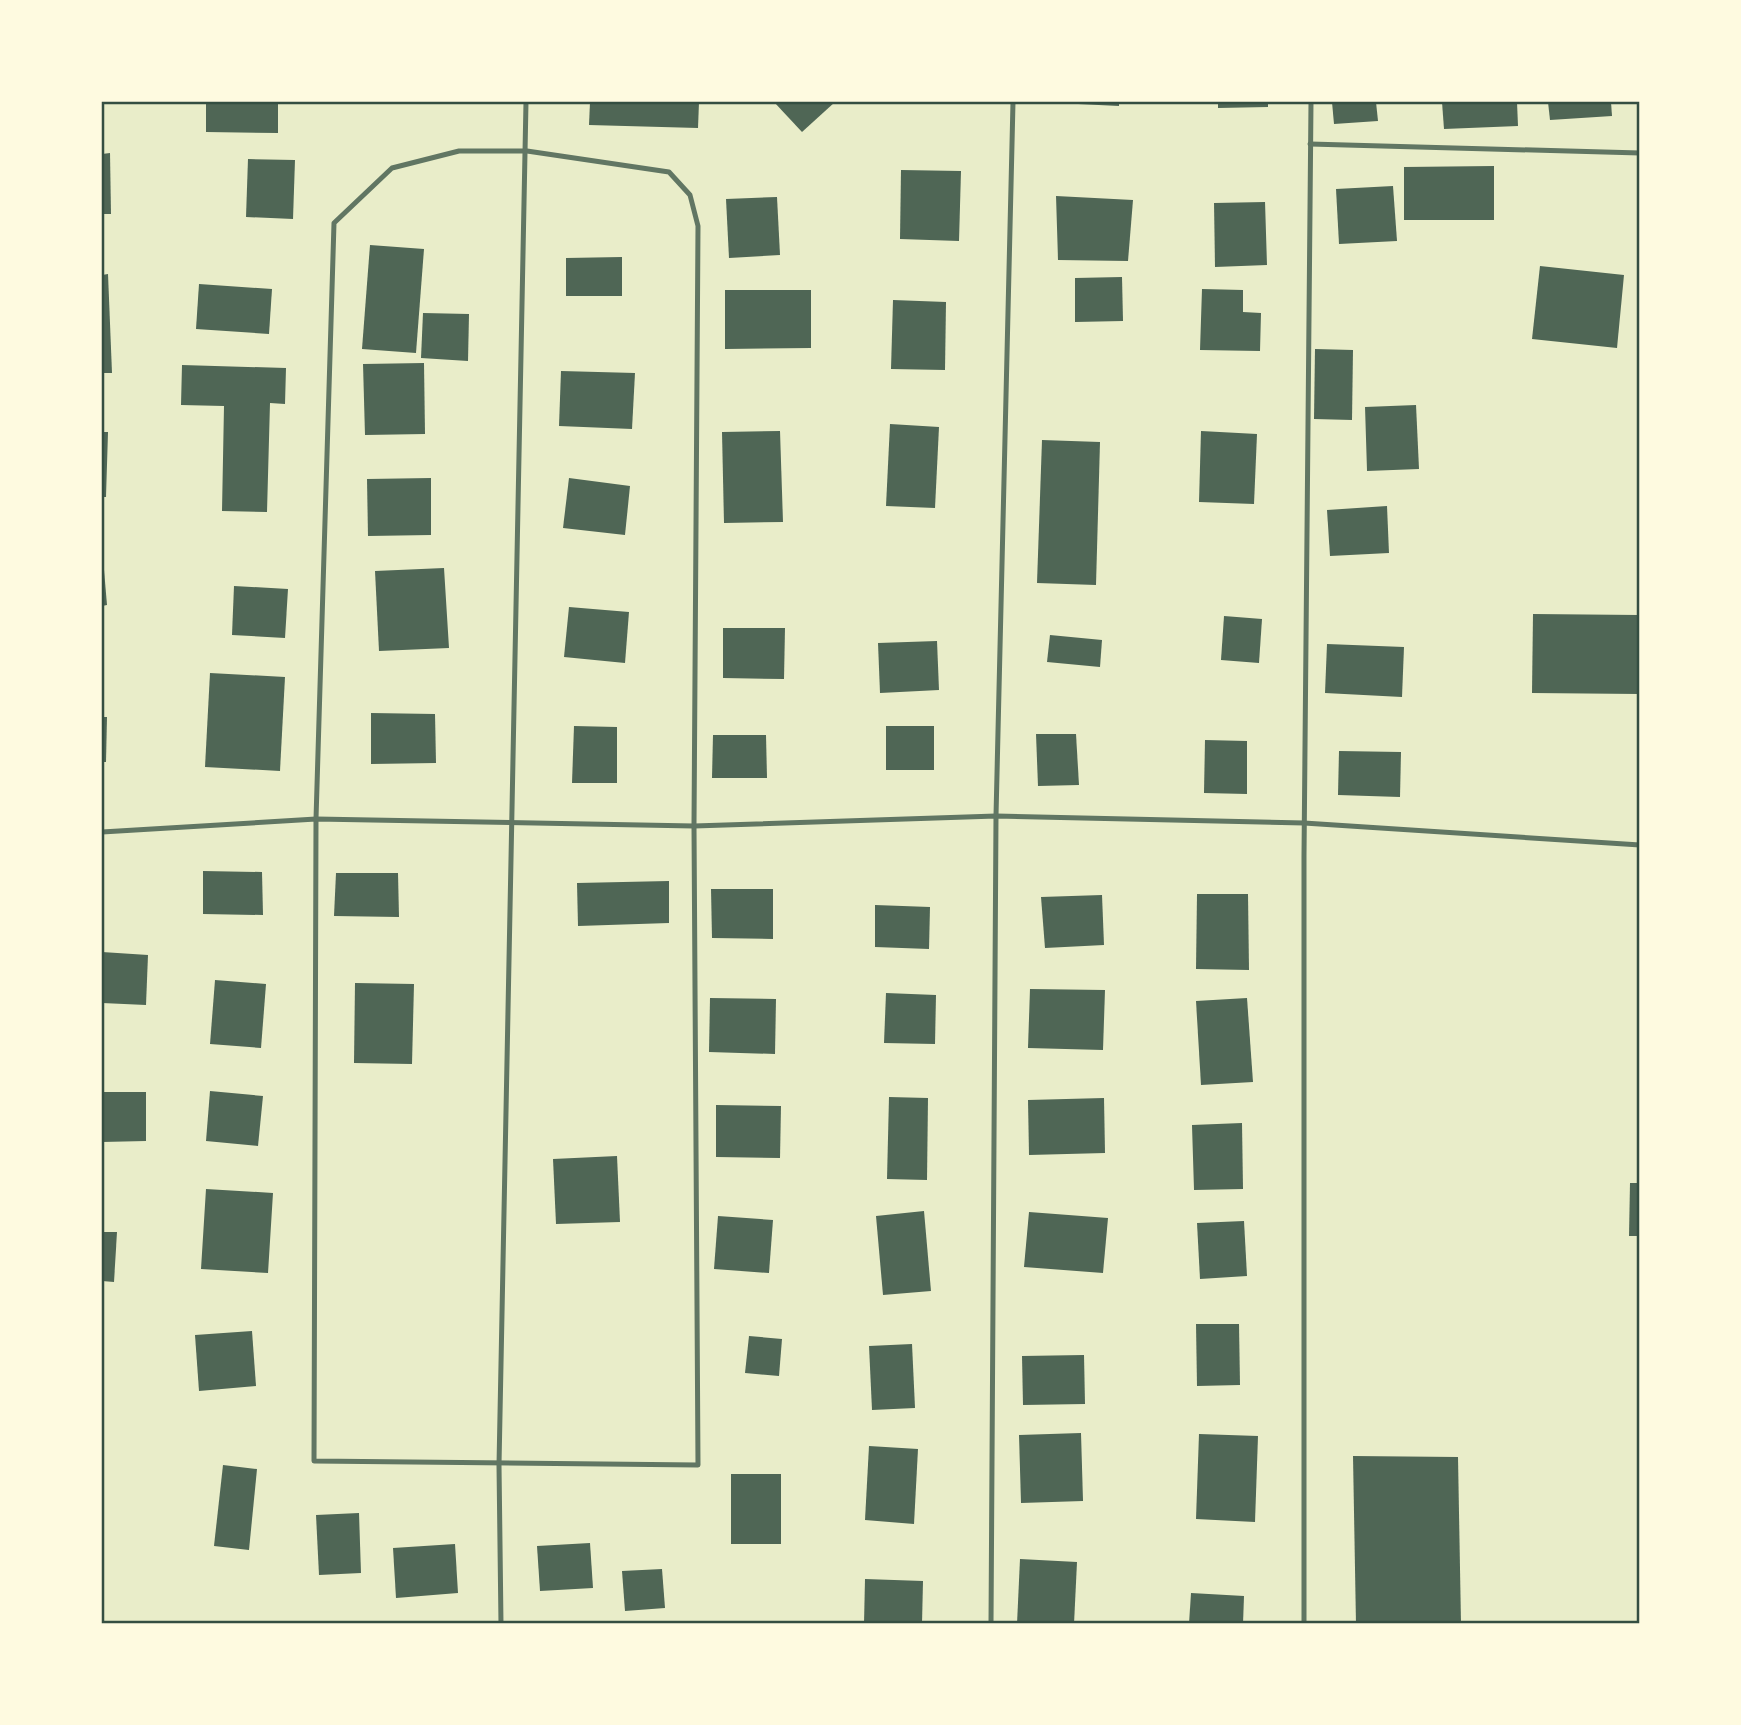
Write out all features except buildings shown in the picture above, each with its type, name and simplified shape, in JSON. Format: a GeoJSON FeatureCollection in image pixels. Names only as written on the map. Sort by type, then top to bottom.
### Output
{"type":"FeatureCollection","features":[{"type":"Feature","properties":{"kind":"lane"},"geometry":{"type":"LineString","coordinates":[[501,1623],[499,1465],[526,102]]}},
{"type":"Feature","properties":{"kind":"lane"},"geometry":{"type":"LineString","coordinates":[[991,1623],[996,816],[1013,102]]}},
{"type":"Feature","properties":{"kind":"lane"},"geometry":{"type":"LineString","coordinates":[[1304,1623],[1304,823],[1311,102]]}},
{"type":"Feature","properties":{"kind":"lane"},"geometry":{"type":"LineString","coordinates":[[1310,144],[1640,153]]}},
{"type":"Feature","properties":{"kind":"lane"},"geometry":{"type":"LineString","coordinates":[[459,151],[527,151],[669,172],[690,195],[698,226],[694,826],[698,1465],[314,1461],[316,819],[334,223],[392,168],[459,151]]}},
{"type":"Feature","properties":{"kind":"lane"},"geometry":{"type":"LineString","coordinates":[[102,832],[316,819],[694,826],[996,816],[1304,823],[1640,845]]}}]}
